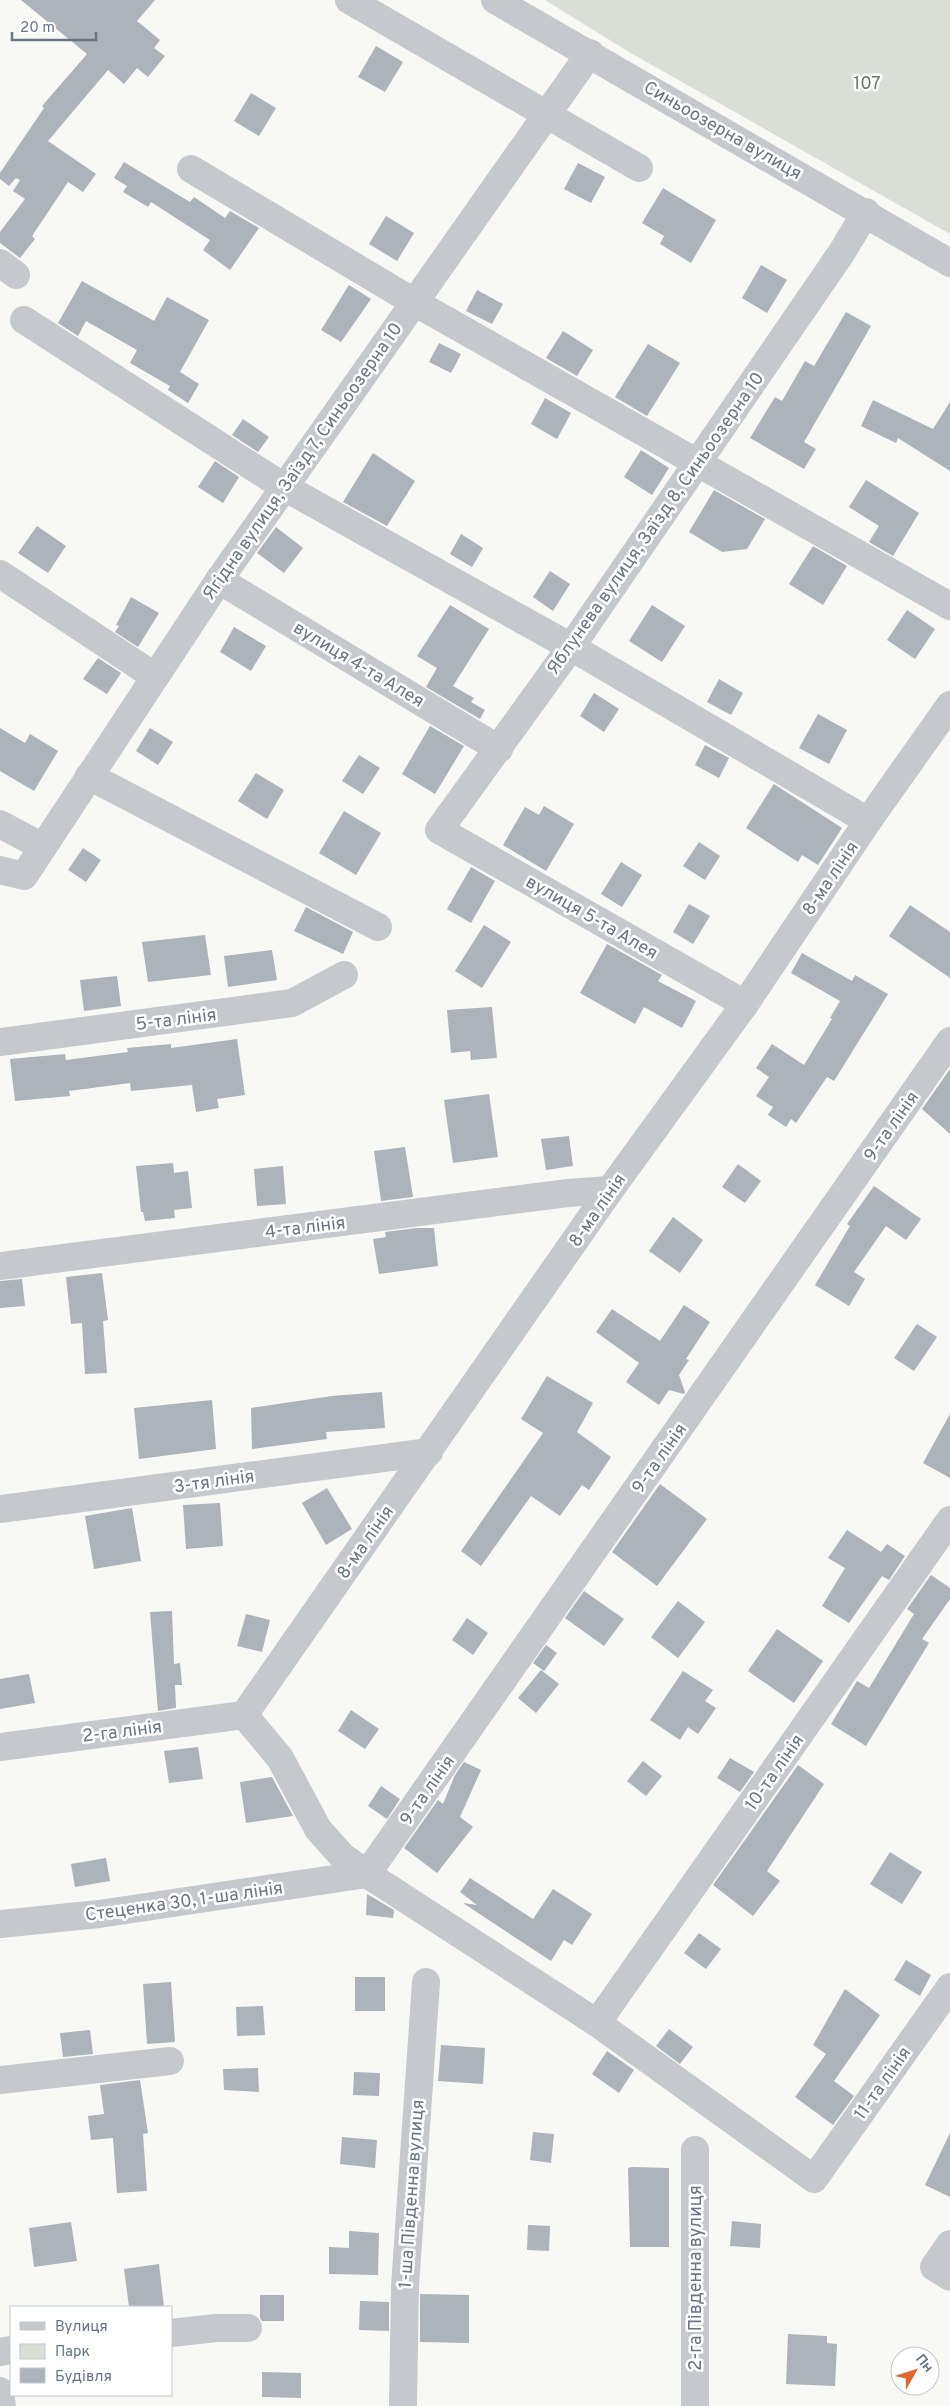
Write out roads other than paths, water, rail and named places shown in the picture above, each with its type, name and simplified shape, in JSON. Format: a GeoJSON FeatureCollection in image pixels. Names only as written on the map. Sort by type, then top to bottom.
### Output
{"type":"FeatureCollection","features":[{"type":"Feature","properties":{"kind":"street"},"geometry":{"type":"LineString","coordinates":[[349,0],[639,168]]}},
{"type":"Feature","properties":{"kind":"street","name":"Синьоозерна вулиця"},"geometry":{"type":"LineString","coordinates":[[495,0],[866,212],[950,263]]}},
{"type":"Feature","properties":{"kind":"street","name":"Ягідна вулиця, Заїзд 7, Синьоозерна 10"},"geometry":{"type":"LineString","coordinates":[[12,873],[43,847],[219,580],[590,54]]}},
{"type":"Feature","properties":{"kind":"street"},"geometry":{"type":"LineString","coordinates":[[192,170],[414,302],[950,606]]}},
{"type":"Feature","properties":{"kind":"street","name":"Яблунева вулиця, Заїзд 8, Синьоозерна 10"},"geometry":{"type":"LineString","coordinates":[[439,830],[571,647],[836,260],[866,212]]}},
{"type":"Feature","properties":{"kind":"street"},"geometry":{"type":"LineString","coordinates":[[24,320],[284,487],[571,647],[868,821]]}},
{"type":"Feature","properties":{"kind":"street"},"geometry":{"type":"LineString","coordinates":[[0,574],[154,676]]}},
{"type":"Feature","properties":{"kind":"street","name":"вулиця 4-та Алея"},"geometry":{"type":"LineString","coordinates":[[219,580],[499,749]]}},
{"type":"Feature","properties":{"kind":"street","name":"8-ма лінія"},"geometry":{"type":"LineString","coordinates":[[244,1715],[610,1190],[745,1004],[868,821],[950,705]]}},
{"type":"Feature","properties":{"kind":"street"},"geometry":{"type":"LineString","coordinates":[[89,776],[378,926]]}},
{"type":"Feature","properties":{"kind":"street"},"geometry":{"type":"LineString","coordinates":[[0,824],[43,847]]}},
{"type":"Feature","properties":{"kind":"street","name":"вулиця 5-та Алея"},"geometry":{"type":"LineString","coordinates":[[439,830],[745,1004]]}},
{"type":"Feature","properties":{"kind":"street","name":"5-та лінія"},"geometry":{"type":"LineString","coordinates":[[0,1042],[292,1004],[344,975]]}},
{"type":"Feature","properties":{"kind":"street","name":"9-та лінія"},"geometry":{"type":"LineString","coordinates":[[367,1874],[950,1041]]}},
{"type":"Feature","properties":{"kind":"street","name":"4-та лінія"},"geometry":{"type":"LineString","coordinates":[[0,1266],[568,1193],[610,1190]]}},
{"type":"Feature","properties":{"kind":"street","name":"3-тя лінія"},"geometry":{"type":"LineString","coordinates":[[0,1509],[428,1452]]}},
{"type":"Feature","properties":{"kind":"street","name":"10-та лінія"},"geometry":{"type":"LineString","coordinates":[[597,2023],[950,1520]]}},
{"type":"Feature","properties":{"kind":"street"},"geometry":{"type":"LineString","coordinates":[[244,1715],[280,1758],[318,1829],[342,1856],[597,2023]]}},
{"type":"Feature","properties":{"kind":"street","name":"2-га лінія"},"geometry":{"type":"LineString","coordinates":[[0,1747],[244,1715]]}},
{"type":"Feature","properties":{"kind":"street","name":"Стеценка 30, 1-ша лінія"},"geometry":{"type":"LineString","coordinates":[[0,1924],[99,1914],[367,1874]]}},
{"type":"Feature","properties":{"kind":"street","name":"1-ша Південна вулиця"},"geometry":{"type":"LineString","coordinates":[[403,2406],[405,2286],[426,1982]]}},
{"type":"Feature","properties":{"kind":"street","name":"11-та лінія"},"geometry":{"type":"LineString","coordinates":[[597,2023],[814,2179],[950,1987]]}},
{"type":"Feature","properties":{"kind":"street"},"geometry":{"type":"LineString","coordinates":[[0,2080],[170,2061]]}},
{"type":"Feature","properties":{"kind":"street","name":"2-га Південна вулиця"},"geometry":{"type":"LineString","coordinates":[[695,2150],[695,2406]]}},
{"type":"Feature","properties":{"kind":"street"},"geometry":{"type":"LineString","coordinates":[[942,2272],[950,2244]]}},
{"type":"Feature","properties":{"kind":"street"},"geometry":{"type":"LineString","coordinates":[[172,2333],[216,2328],[248,2328]]}},
{"type":"Feature","properties":{"kind":"street"},"geometry":{"type":"LineString","coordinates":[[0,2390],[2,2406]]}},
{"type":"Feature","properties":{"kind":"park label","name":"107"},"geometry":{"type":"Point","coordinates":[867,83]}}]}
